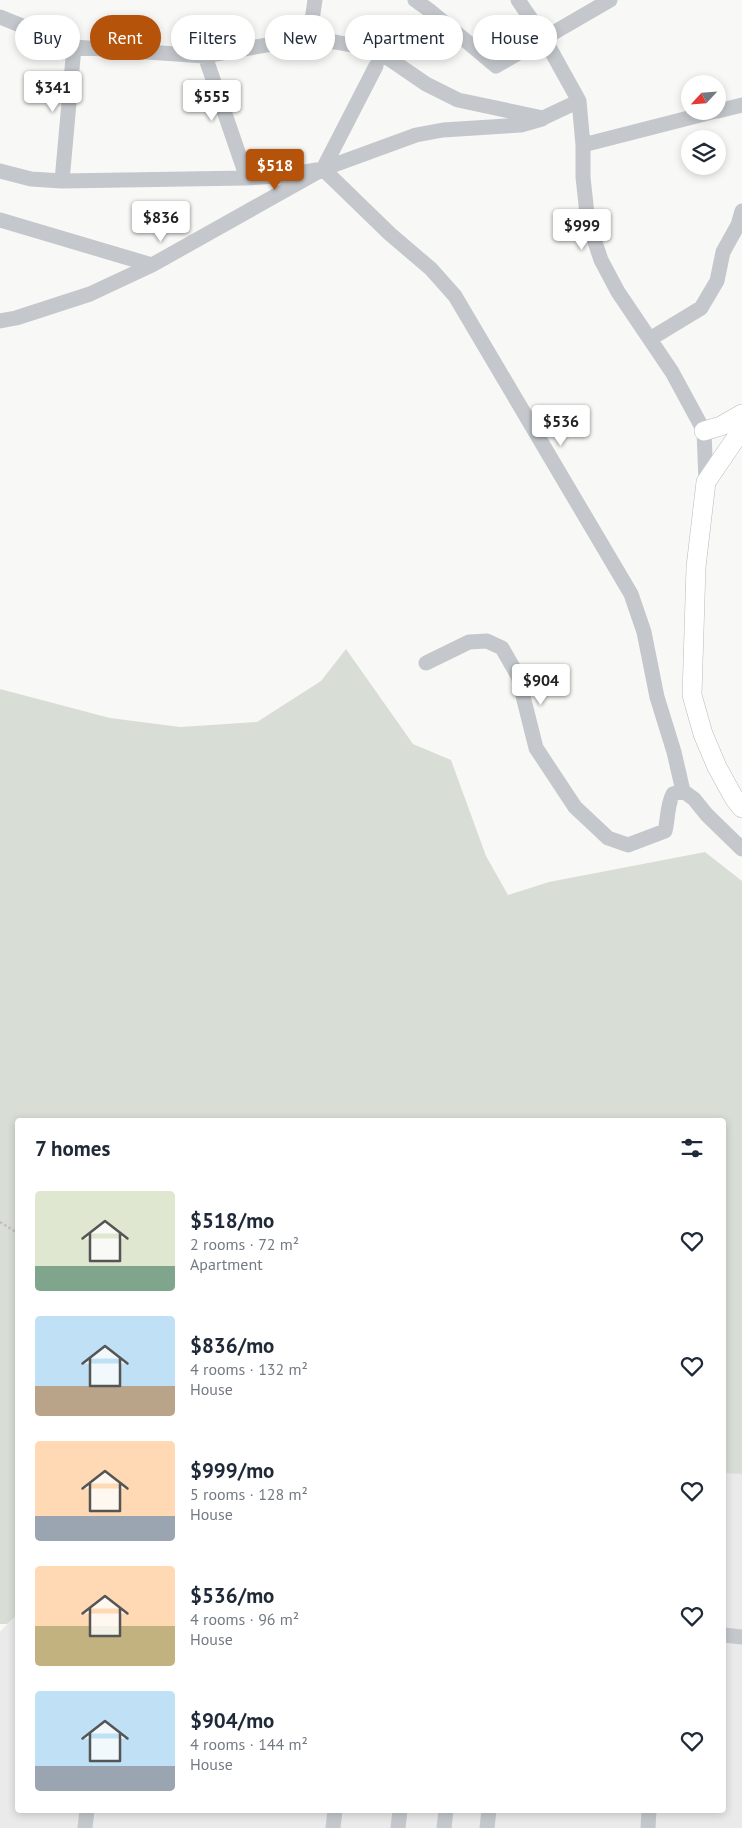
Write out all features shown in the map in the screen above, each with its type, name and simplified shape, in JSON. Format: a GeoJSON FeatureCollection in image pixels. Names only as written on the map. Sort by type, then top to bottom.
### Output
{"type":"FeatureCollection","features":[{"type":"Feature","properties":{"kind":"main road"},"geometry":{"type":"LineString","coordinates":[[704,431],[721,426],[742,414]]}},
{"type":"Feature","properties":{"kind":"main road"},"geometry":{"type":"LineString","coordinates":[[742,430],[706,482],[696,567],[692,695],[703,734],[717,767],[734,798],[742,808]]}},
{"type":"Feature","properties":{"kind":"street"},"geometry":{"type":"LineString","coordinates":[[313,15],[315,0]]}},
{"type":"Feature","properties":{"kind":"street"},"geometry":{"type":"LineString","coordinates":[[415,0],[473,47]]}},
{"type":"Feature","properties":{"kind":"street"},"geometry":{"type":"LineString","coordinates":[[518,0],[528,15]]}},
{"type":"Feature","properties":{"kind":"street"},"geometry":{"type":"LineString","coordinates":[[557,31],[610,0]]}},
{"type":"Feature","properties":{"kind":"street"},"geometry":{"type":"LineString","coordinates":[[0,17],[15,23]]}},
{"type":"Feature","properties":{"kind":"street"},"geometry":{"type":"LineString","coordinates":[[335,42],[362,47],[391,60],[426,84],[458,100],[543,118]]}},
{"type":"Feature","properties":{"kind":"street"},"geometry":{"type":"LineString","coordinates":[[80,47],[171,54]]}},
{"type":"Feature","properties":{"kind":"street"},"geometry":{"type":"LineString","coordinates":[[62,181],[73,60]]}},
{"type":"Feature","properties":{"kind":"street"},"geometry":{"type":"LineString","coordinates":[[206,60],[247,178]]}},
{"type":"Feature","properties":{"kind":"street"},"geometry":{"type":"LineString","coordinates":[[489,60],[496,66],[506,60]]}},
{"type":"Feature","properties":{"kind":"street"},"geometry":{"type":"LineString","coordinates":[[557,60],[580,101],[583,177],[587,214],[601,260],[618,292],[676,379],[704,431],[706,482]]}},
{"type":"Feature","properties":{"kind":"street"},"geometry":{"type":"LineString","coordinates":[[323,169],[376,66]]}},
{"type":"Feature","properties":{"kind":"street"},"geometry":{"type":"LineString","coordinates":[[0,321],[16,318],[90,294],[152,265],[323,169],[416,135],[443,130],[521,125],[543,118],[580,101]]}},
{"type":"Feature","properties":{"kind":"street"},"geometry":{"type":"LineString","coordinates":[[726,109],[742,105]]}},
{"type":"Feature","properties":{"kind":"street"},"geometry":{"type":"LineString","coordinates":[[583,145],[682,120]]}},
{"type":"Feature","properties":{"kind":"street"},"geometry":{"type":"LineString","coordinates":[[0,172],[31,179],[62,181],[247,178],[279,176],[323,169]]}},
{"type":"Feature","properties":{"kind":"street"},"geometry":{"type":"LineString","coordinates":[[323,169],[390,234],[431,269],[455,296],[631,594],[644,632],[657,697],[674,752],[683,791],[694,799],[707,815],[742,849]]}},
{"type":"Feature","properties":{"kind":"street"},"geometry":{"type":"LineString","coordinates":[[650,338],[701,308],[717,281],[723,252],[738,225],[742,211]]}},
{"type":"Feature","properties":{"kind":"street"},"geometry":{"type":"LineString","coordinates":[[0,220],[152,265]]}},
{"type":"Feature","properties":{"kind":"street"},"geometry":{"type":"LineString","coordinates":[[426,663],[469,642],[487,641],[502,648],[518,676],[536,748],[575,806],[608,838],[628,845],[659,833],[669,818],[668,802],[673,794],[683,791]]}},
{"type":"Feature","properties":{"kind":"street"},"geometry":{"type":"LineString","coordinates":[[726,1636],[742,1637]]}},
{"type":"Feature","properties":{"kind":"street"},"geometry":{"type":"LineString","coordinates":[[85,1828],[87,1813]]}},
{"type":"Feature","properties":{"kind":"street"},"geometry":{"type":"LineString","coordinates":[[333,1828],[335,1813]]}},
{"type":"Feature","properties":{"kind":"street"},"geometry":{"type":"LineString","coordinates":[[398,1828],[400,1813]]}},
{"type":"Feature","properties":{"kind":"street"},"geometry":{"type":"LineString","coordinates":[[444,1828],[446,1813]]}},
{"type":"Feature","properties":{"kind":"street"},"geometry":{"type":"LineString","coordinates":[[487,1828],[489,1813]]}},
{"type":"Feature","properties":{"kind":"street"},"geometry":{"type":"LineString","coordinates":[[648,1828],[649,1813]]}},
{"type":"Feature","properties":{"kind":"path"},"geometry":{"type":"LineString","coordinates":[[0,1222],[15,1231]]}},
{"type":"Feature","properties":{"kind":"shaded area"},"geometry":{"type":"Polygon","coordinates":[[[346,649],[413,744],[451,760],[486,856],[508,895],[549,882],[705,852],[742,881],[742,1474],[726,1473],[726,1118],[15,1118],[15,1617],[7,1624],[0,1624],[0,689],[110,718],[180,727],[257,722],[321,681],[346,649]]]}},
{"type":"Feature","properties":{"kind":"shaded area"},"geometry":{"type":"Polygon","coordinates":[[[726,1416],[742,1416],[742,1828],[0,1828],[0,1632],[15,1616],[15,1813],[726,1813],[726,1416]]]}}]}
